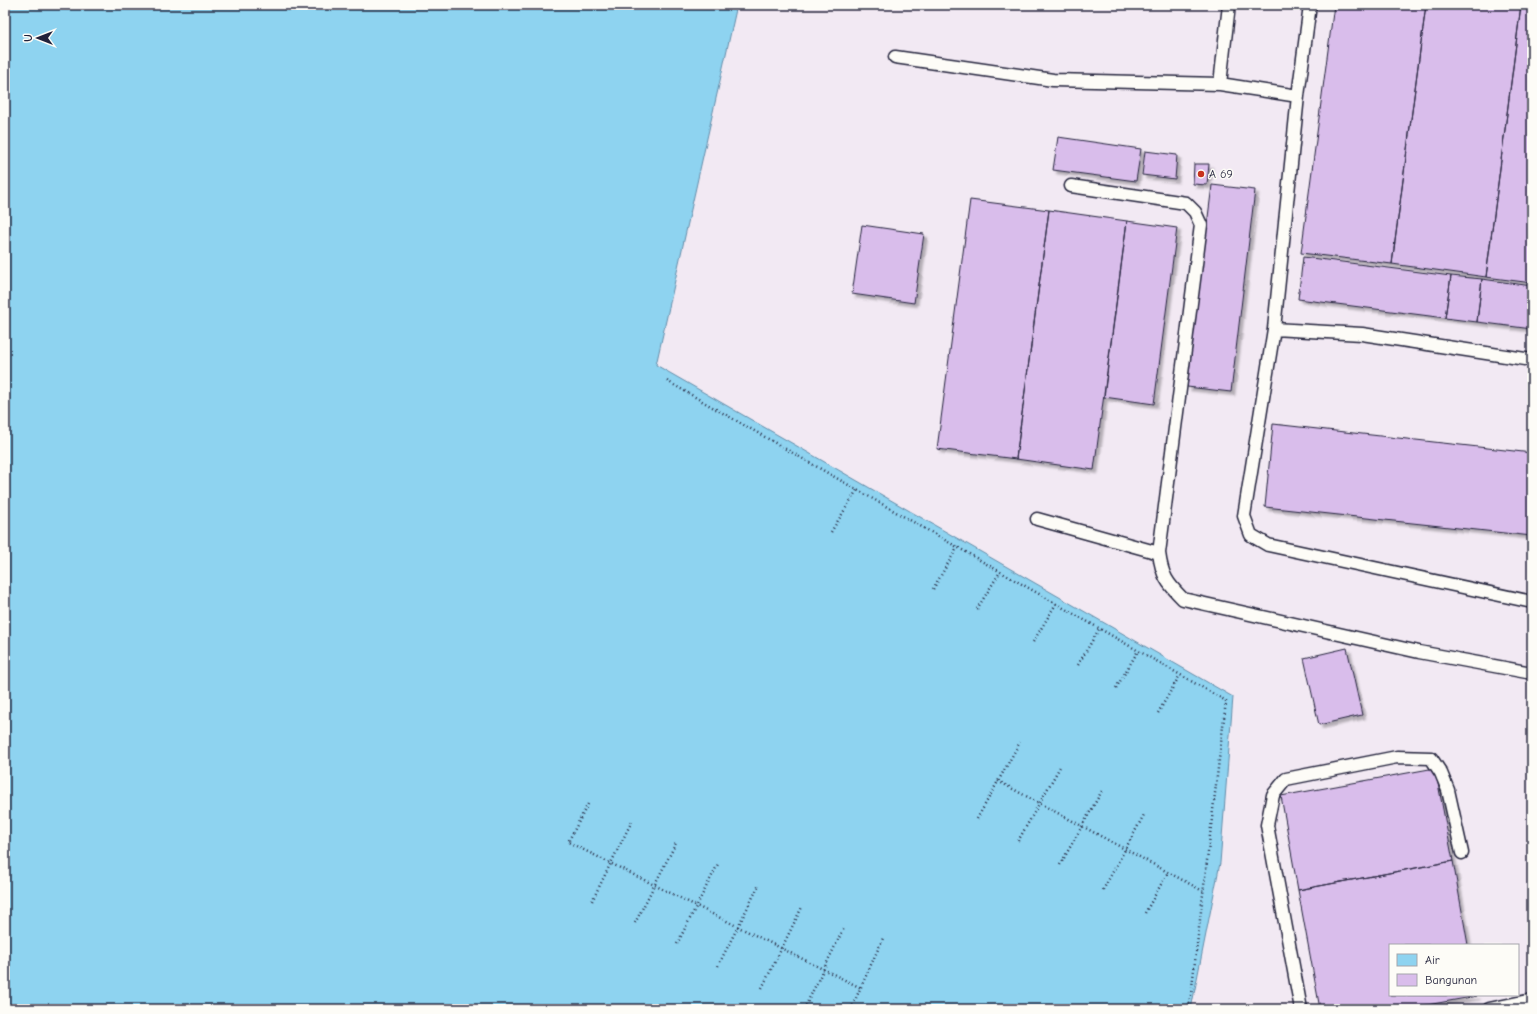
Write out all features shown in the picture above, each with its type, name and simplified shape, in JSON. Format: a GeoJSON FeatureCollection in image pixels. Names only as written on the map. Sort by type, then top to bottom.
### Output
{"type":"FeatureCollection","features":[{"type":"Feature","properties":{"kind":"lane"},"geometry":{"type":"LineString","coordinates":[[1220,84],[1230,5]]}},
{"type":"Feature","properties":{"kind":"lane"},"geometry":{"type":"LineString","coordinates":[[1310,5],[1298,96],[1274,329],[1244,516],[1251,535],[1268,545],[1532,602]]}},
{"type":"Feature","properties":{"kind":"lane"},"geometry":{"type":"LineString","coordinates":[[895,57],[1053,80],[1220,84],[1298,96]]}},
{"type":"Feature","properties":{"kind":"lane"},"geometry":{"type":"LineString","coordinates":[[1071,186],[1186,203],[1195,212],[1201,225],[1159,553],[1161,569],[1169,585],[1183,599],[1420,652],[1532,673]]}},
{"type":"Feature","properties":{"kind":"lane"},"geometry":{"type":"LineString","coordinates":[[1274,329],[1362,334],[1532,360]]}},
{"type":"Feature","properties":{"kind":"lane"},"geometry":{"type":"LineString","coordinates":[[1036,519],[1159,553]]}},
{"type":"Feature","properties":{"kind":"lane"},"geometry":{"type":"LineString","coordinates":[[1301,1009],[1267,825],[1272,795],[1286,779],[1397,757],[1431,758],[1441,773],[1448,790],[1462,853]]}},
{"type":"Feature","properties":{"kind":"lane"},"geometry":{"type":"LineString","coordinates":[[1489,1009],[1532,1000]]}},
{"type":"Feature","properties":{"kind":"path"},"geometry":{"type":"LineString","coordinates":[[667,381],[1226,701],[1191,995],[1187,1009]]}},
{"type":"Feature","properties":{"kind":"path"},"geometry":{"type":"LineString","coordinates":[[831,532],[857,490]]}},
{"type":"Feature","properties":{"kind":"path"},"geometry":{"type":"LineString","coordinates":[[933,589],[957,548]]}},
{"type":"Feature","properties":{"kind":"path"},"geometry":{"type":"LineString","coordinates":[[977,609],[1000,572]]}},
{"type":"Feature","properties":{"kind":"path"},"geometry":{"type":"LineString","coordinates":[[1033,642],[1056,604]]}},
{"type":"Feature","properties":{"kind":"path"},"geometry":{"type":"LineString","coordinates":[[1078,665],[1099,629]]}},
{"type":"Feature","properties":{"kind":"path"},"geometry":{"type":"LineString","coordinates":[[1116,688],[1138,651]]}},
{"type":"Feature","properties":{"kind":"path"},"geometry":{"type":"LineString","coordinates":[[1158,713],[1180,675]]}},
{"type":"Feature","properties":{"kind":"path"},"geometry":{"type":"LineString","coordinates":[[977,819],[1020,742]]}},
{"type":"Feature","properties":{"kind":"path"},"geometry":{"type":"LineString","coordinates":[[1018,842],[1061,765]]}},
{"type":"Feature","properties":{"kind":"path"},"geometry":{"type":"LineString","coordinates":[[998,781],[1203,891]]}},
{"type":"Feature","properties":{"kind":"path"},"geometry":{"type":"LineString","coordinates":[[1060,865],[1103,789]]}},
{"type":"Feature","properties":{"kind":"path"},"geometry":{"type":"LineString","coordinates":[[588,804],[568,842],[861,988]]}},
{"type":"Feature","properties":{"kind":"path"},"geometry":{"type":"LineString","coordinates":[[1103,890],[1145,813]]}},
{"type":"Feature","properties":{"kind":"path"},"geometry":{"type":"LineString","coordinates":[[592,901],[632,821]]}},
{"type":"Feature","properties":{"kind":"path"},"geometry":{"type":"LineString","coordinates":[[635,923],[676,843]]}},
{"type":"Feature","properties":{"kind":"path"},"geometry":{"type":"LineString","coordinates":[[677,944],[718,864]]}},
{"type":"Feature","properties":{"kind":"path"},"geometry":{"type":"LineString","coordinates":[[1145,913],[1168,872]]}},
{"type":"Feature","properties":{"kind":"path"},"geometry":{"type":"LineString","coordinates":[[718,966],[759,885]]}},
{"type":"Feature","properties":{"kind":"path"},"geometry":{"type":"LineString","coordinates":[[762,988],[802,907]]}},
{"type":"Feature","properties":{"kind":"path"},"geometry":{"type":"LineString","coordinates":[[804,1009],[844,928]]}},
{"type":"Feature","properties":{"kind":"path"},"geometry":{"type":"LineString","coordinates":[[851,1009],[884,936]]}},
{"type":"Feature","properties":{"kind":"shaded area"},"geometry":{"type":"Polygon","coordinates":[[[737,5],[1532,5],[1532,1009],[1191,1009],[1220,863],[656,365],[737,5]]]}},
{"type":"Feature","properties":{"kind":"water"},"geometry":{"type":"Polygon","coordinates":[[[5,5],[737,5],[656,365],[1233,697],[1220,863],[1191,1009],[5,1009],[5,5]]]}},
{"type":"Feature","properties":{"kind":"building"},"geometry":{"type":"Polygon","coordinates":[[[1334,5],[1426,5],[1392,264],[1301,253],[1334,5]]]}},
{"type":"Feature","properties":{"kind":"building"},"geometry":{"type":"Polygon","coordinates":[[[1426,5],[1521,5],[1486,277],[1392,264],[1426,5]]]}},
{"type":"Feature","properties":{"kind":"building"},"geometry":{"type":"Polygon","coordinates":[[[1521,5],[1532,5],[1532,283],[1486,277],[1521,5]]]}},
{"type":"Feature","properties":{"kind":"building"},"geometry":{"type":"Polygon","coordinates":[[[1058,137],[1141,149],[1136,181],[1053,170],[1058,137]]]}},
{"type":"Feature","properties":{"kind":"building"},"geometry":{"type":"Polygon","coordinates":[[[1145,151],[1177,155],[1175,179],[1142,175],[1145,151]]]}},
{"type":"Feature","properties":{"kind":"building","name":"A 69"},"geometry":{"type":"Polygon","coordinates":[[[1194,164],[1209,164],[1207,185],[1193,184],[1194,164]]]}},
{"type":"Feature","properties":{"kind":"building"},"geometry":{"type":"Polygon","coordinates":[[[1212,185],[1255,190],[1231,392],[1187,387],[1212,185]]]}},
{"type":"Feature","properties":{"kind":"building"},"geometry":{"type":"Polygon","coordinates":[[[970,200],[1049,210],[1016,459],[937,449],[970,200]]]}},
{"type":"Feature","properties":{"kind":"building"},"geometry":{"type":"Polygon","coordinates":[[[1049,210],[1127,221],[1094,470],[1016,459],[1049,210]]]}},
{"type":"Feature","properties":{"kind":"building"},"geometry":{"type":"Polygon","coordinates":[[[1127,221],[1177,228],[1154,404],[1104,397],[1127,221]]]}},
{"type":"Feature","properties":{"kind":"building"},"geometry":{"type":"Polygon","coordinates":[[[862,225],[924,234],[914,303],[852,294],[862,225]]]}},
{"type":"Feature","properties":{"kind":"building"},"geometry":{"type":"Polygon","coordinates":[[[1303,257],[1451,276],[1445,318],[1298,299],[1303,257]]]}},
{"type":"Feature","properties":{"kind":"building"},"geometry":{"type":"Polygon","coordinates":[[[1451,276],[1482,279],[1477,322],[1445,318],[1451,276]]]}},
{"type":"Feature","properties":{"kind":"building"},"geometry":{"type":"Polygon","coordinates":[[[1482,279],[1532,286],[1532,329],[1477,322],[1482,279]]]}},
{"type":"Feature","properties":{"kind":"building"},"geometry":{"type":"Polygon","coordinates":[[[1273,424],[1532,453],[1532,536],[1265,507],[1273,424]]]}},
{"type":"Feature","properties":{"kind":"building"},"geometry":{"type":"Polygon","coordinates":[[[1347,648],[1362,715],[1319,725],[1304,658],[1347,648]]]}},
{"type":"Feature","properties":{"kind":"building"},"geometry":{"type":"Polygon","coordinates":[[[1435,768],[1453,861],[1298,890],[1281,796],[1435,768]]]}},
{"type":"Feature","properties":{"kind":"building"},"geometry":{"type":"Polygon","coordinates":[[[1453,861],[1468,944],[1389,944],[1389,996],[1477,996],[1405,1009],[1320,1009],[1298,890],[1453,861]]]}},
{"type":"Feature","properties":{"kind":"place","name":"A 69"},"geometry":{"type":"Point","coordinates":[1201,174]}}]}
